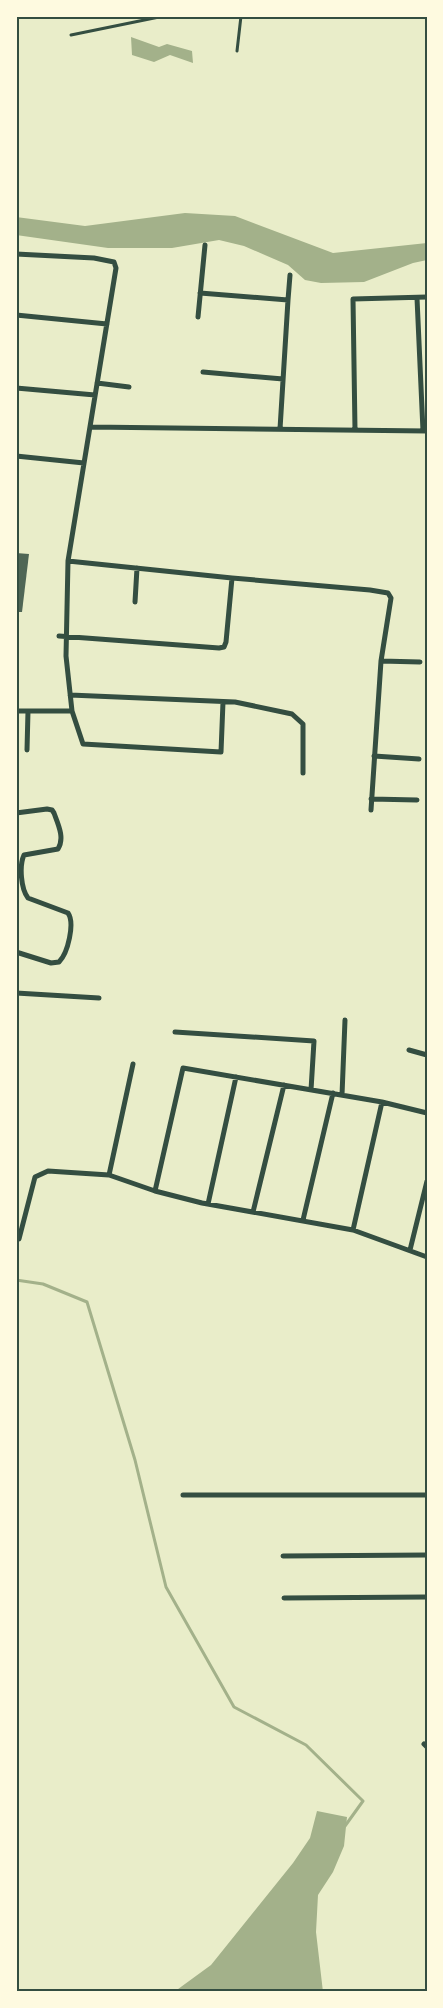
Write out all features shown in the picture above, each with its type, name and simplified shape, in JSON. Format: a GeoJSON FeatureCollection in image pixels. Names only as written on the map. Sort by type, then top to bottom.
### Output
{"type":"FeatureCollection","features":[{"type":"Feature","properties":{"kind":"street"},"geometry":{"type":"LineString","coordinates":[[198,317],[204,245]]}},
{"type":"Feature","properties":{"kind":"street"},"geometry":{"type":"LineString","coordinates":[[16,254],[94,258],[114,262],[116,268],[68,561],[66,656],[72,711],[83,744],[221,752],[223,702]]}},
{"type":"Feature","properties":{"kind":"street"},"geometry":{"type":"LineString","coordinates":[[280,429],[290,275]]}},
{"type":"Feature","properties":{"kind":"street"},"geometry":{"type":"LineString","coordinates":[[200,293],[288,300]]}},
{"type":"Feature","properties":{"kind":"street"},"geometry":{"type":"LineString","coordinates":[[355,430],[353,299],[427,297]]}},
{"type":"Feature","properties":{"kind":"street"},"geometry":{"type":"LineString","coordinates":[[90,427],[425,431],[417,298]]}},
{"type":"Feature","properties":{"kind":"street"},"geometry":{"type":"LineString","coordinates":[[16,315],[107,324]]}},
{"type":"Feature","properties":{"kind":"street"},"geometry":{"type":"LineString","coordinates":[[203,372],[283,379]]}},
{"type":"Feature","properties":{"kind":"street"},"geometry":{"type":"LineString","coordinates":[[97,383],[130,387]]}},
{"type":"Feature","properties":{"kind":"street"},"geometry":{"type":"LineString","coordinates":[[16,388],[95,395]]}},
{"type":"Feature","properties":{"kind":"street"},"geometry":{"type":"LineString","coordinates":[[16,456],[84,463]]}},
{"type":"Feature","properties":{"kind":"street"},"geometry":{"type":"LineString","coordinates":[[68,561],[388,593],[390,598],[381,661],[370,810]]}},
{"type":"Feature","properties":{"kind":"street"},"geometry":{"type":"LineString","coordinates":[[135,602],[138,568]]}},
{"type":"Feature","properties":{"kind":"street"},"geometry":{"type":"LineString","coordinates":[[59,636],[224,647],[232,578]]}},
{"type":"Feature","properties":{"kind":"street"},"geometry":{"type":"LineString","coordinates":[[381,661],[420,662]]}},
{"type":"Feature","properties":{"kind":"street"},"geometry":{"type":"LineString","coordinates":[[70,695],[223,702],[269,708],[292,714],[303,724],[303,773]]}},
{"type":"Feature","properties":{"kind":"street"},"geometry":{"type":"LineString","coordinates":[[16,711],[72,711]]}},
{"type":"Feature","properties":{"kind":"street"},"geometry":{"type":"LineString","coordinates":[[27,750],[28,711]]}},
{"type":"Feature","properties":{"kind":"street"},"geometry":{"type":"LineString","coordinates":[[374,756],[419,758]]}},
{"type":"Feature","properties":{"kind":"street"},"geometry":{"type":"LineString","coordinates":[[371,799],[417,800]]}},
{"type":"Feature","properties":{"kind":"street"},"geometry":{"type":"LineString","coordinates":[[16,813],[47,809],[52,810],[54,813],[61,837],[61,845],[58,849],[24,856],[21,862],[24,893],[28,898],[68,913],[72,921],[66,952],[59,962],[51,964],[16,952]]}},
{"type":"Feature","properties":{"kind":"street"},"geometry":{"type":"LineString","coordinates":[[16,993],[99,998]]}},
{"type":"Feature","properties":{"kind":"street"},"geometry":{"type":"LineString","coordinates":[[342,1095],[345,1020]]}},
{"type":"Feature","properties":{"kind":"street"},"geometry":{"type":"LineString","coordinates":[[175,1032],[314,1040],[311,1090]]}},
{"type":"Feature","properties":{"kind":"street"},"geometry":{"type":"LineString","coordinates":[[409,1050],[427,1055]]}},
{"type":"Feature","properties":{"kind":"street"},"geometry":{"type":"LineString","coordinates":[[109,1175],[133,1064]]}},
{"type":"Feature","properties":{"kind":"street"},"geometry":{"type":"LineString","coordinates":[[155,1191],[183,1068],[382,1102],[427,1112]]}},
{"type":"Feature","properties":{"kind":"street"},"geometry":{"type":"LineString","coordinates":[[208,1204],[236,1077]]}},
{"type":"Feature","properties":{"kind":"street"},"geometry":{"type":"LineString","coordinates":[[253,1212],[284,1085]]}},
{"type":"Feature","properties":{"kind":"street"},"geometry":{"type":"LineString","coordinates":[[302,1220],[333,1094]]}},
{"type":"Feature","properties":{"kind":"street"},"geometry":{"type":"LineString","coordinates":[[353,1230],[382,1102]]}},
{"type":"Feature","properties":{"kind":"street"},"geometry":{"type":"LineString","coordinates":[[16,1239],[19,1239],[35,1177],[48,1171],[109,1175],[155,1191],[208,1204],[353,1230],[427,1257]]}},
{"type":"Feature","properties":{"kind":"street"},"geometry":{"type":"LineString","coordinates":[[410,1250],[427,1181]]}},
{"type":"Feature","properties":{"kind":"street"},"geometry":{"type":"LineString","coordinates":[[182,1495],[427,1495]]}},
{"type":"Feature","properties":{"kind":"street"},"geometry":{"type":"LineString","coordinates":[[283,1556],[427,1555]]}},
{"type":"Feature","properties":{"kind":"street"},"geometry":{"type":"LineString","coordinates":[[284,1598],[427,1597]]}},
{"type":"Feature","properties":{"kind":"lane"},"geometry":{"type":"LineString","coordinates":[[71,35],[164,16]]}},
{"type":"Feature","properties":{"kind":"lane"},"geometry":{"type":"LineString","coordinates":[[237,51],[241,16]]}},
{"type":"Feature","properties":{"kind":"shaded area"},"geometry":{"type":"Polygon","coordinates":[[[131,37],[159,47],[167,44],[192,51],[193,63],[170,55],[154,62],[132,55],[131,37]]]}},
{"type":"Feature","properties":{"kind":"shaded area"},"geometry":{"type":"Polygon","coordinates":[[[185,213],[235,216],[333,253],[427,243],[427,260],[413,263],[364,282],[321,283],[305,280],[288,265],[244,246],[219,240],[172,248],[108,248],[16,235],[16,217],[85,226],[185,213]]]}},
{"type":"Feature","properties":{"kind":"shaded area"},"geometry":{"type":"Polygon","coordinates":[[[317,1811],[347,1817],[344,1846],[333,1872],[318,1895],[316,1932],[323,1992],[174,1992],[211,1965],[293,1863],[310,1838],[317,1811]]]}},
{"type":"Feature","properties":{"kind":"building"},"geometry":{"type":"Polygon","coordinates":[[[16,553],[29,554],[22,612],[16,612],[16,553]]]}},
{"type":"Feature","properties":{"kind":"waterway"},"geometry":{"type":"LineString","coordinates":[[16,1280],[43,1284],[87,1302],[135,1460],[166,1587],[234,1707],[306,1745],[363,1801],[345,1826]]}}]}
